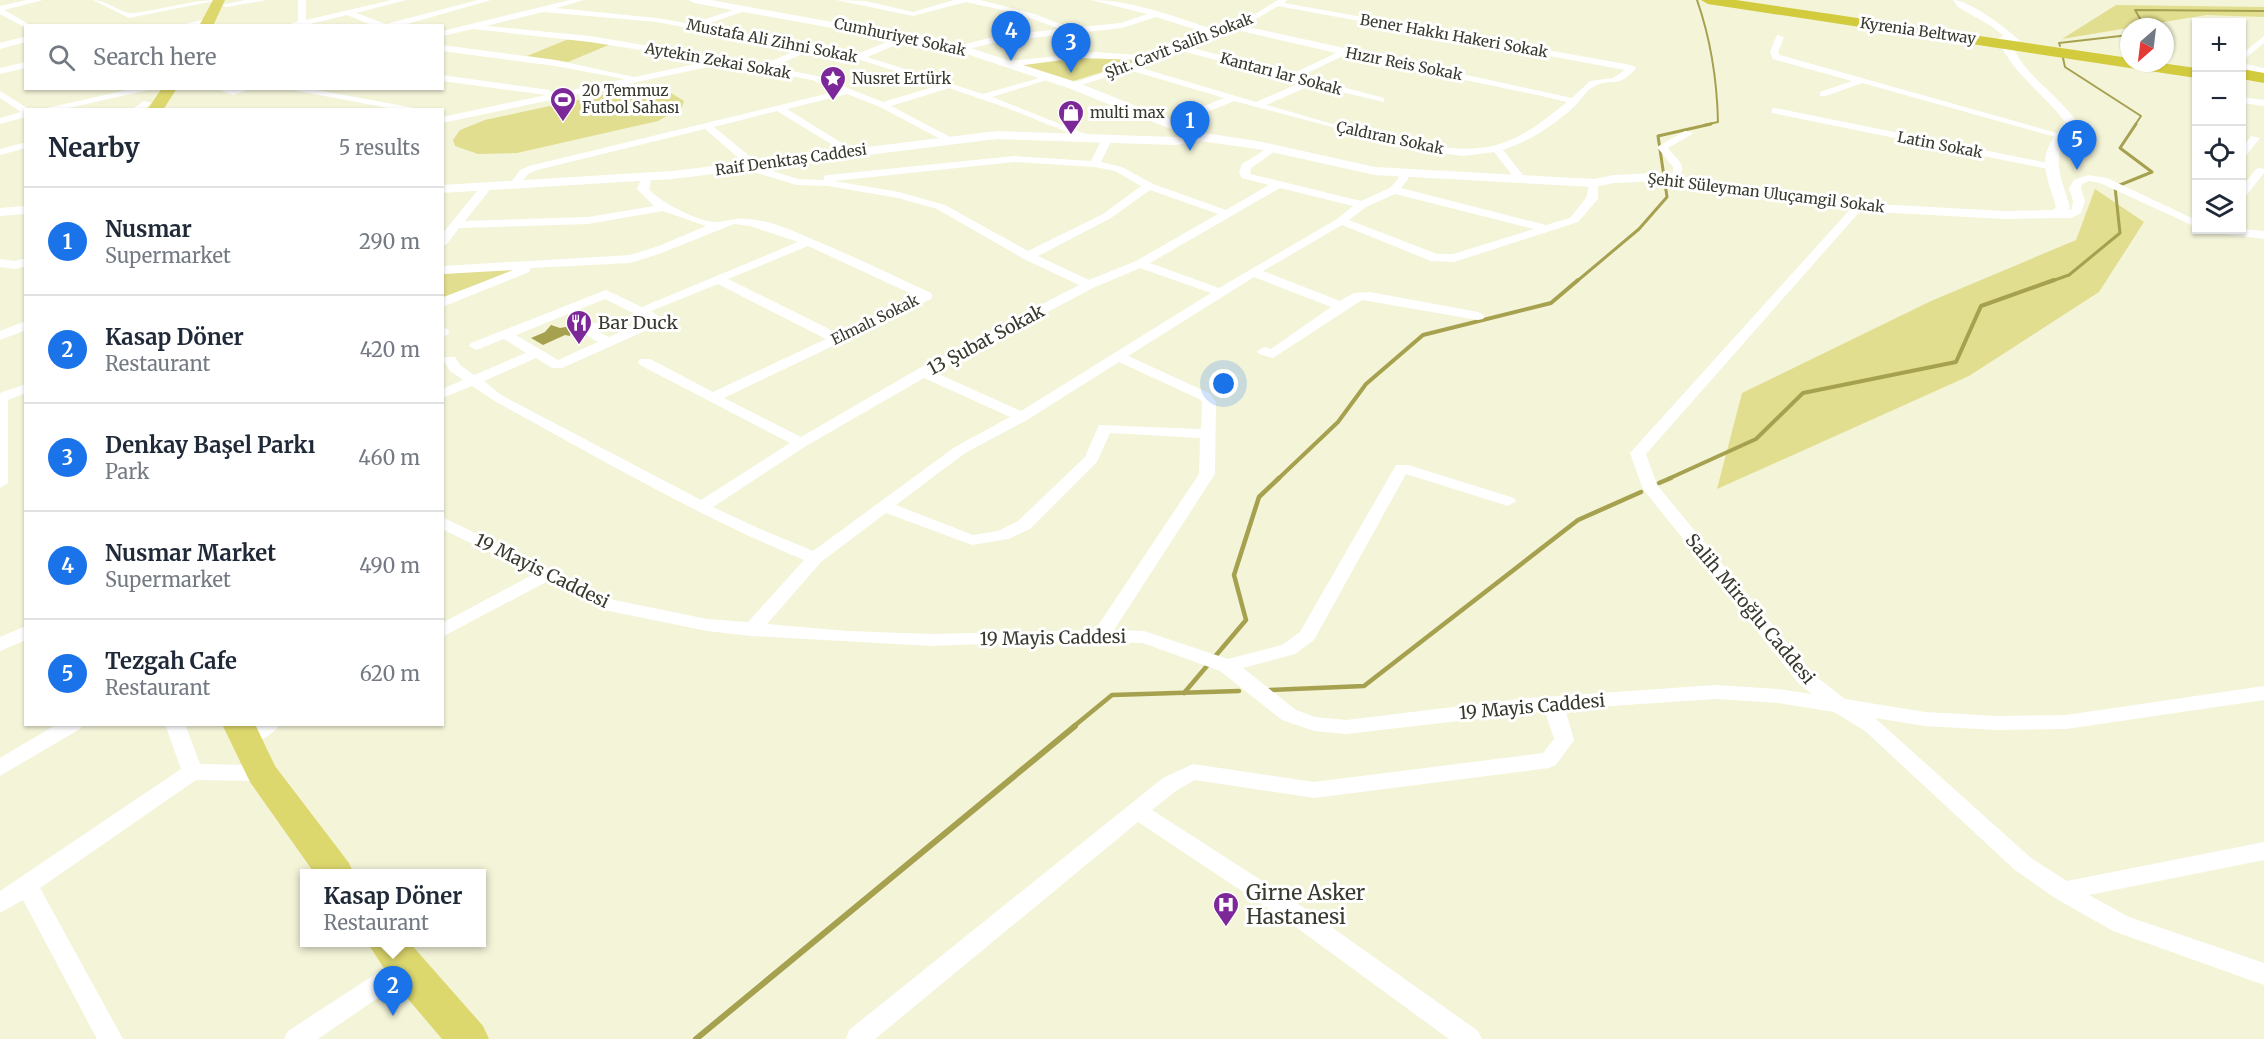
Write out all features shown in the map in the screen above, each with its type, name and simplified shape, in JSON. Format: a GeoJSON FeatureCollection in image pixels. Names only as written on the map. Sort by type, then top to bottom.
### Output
{"type":"FeatureCollection","features":[{"type":"Feature","properties":{"kind":"highway","name":"Kyrenia Beltway"},"geometry":{"type":"LineString","coordinates":[[1721,1],[1981,36],[2011,44]]}},
{"type":"Feature","properties":{"kind":"highway","name":"Kyrenia Beltway"},"geometry":{"type":"LineString","coordinates":[[1721,1],[2011,44],[2120,57]]}},
{"type":"Feature","properties":{"kind":"highway"},"geometry":{"type":"LineString","coordinates":[[2011,44],[2042,52],[2120,62]]}},
{"type":"Feature","properties":{"kind":"highway"},"geometry":{"type":"LineString","coordinates":[[2174,65],[2192,67]]}},
{"type":"Feature","properties":{"kind":"highway"},"geometry":{"type":"LineString","coordinates":[[2174,70],[2192,72]]}},
{"type":"Feature","properties":{"kind":"highway"},"geometry":{"type":"LineString","coordinates":[[2246,75],[2264,78]]}},
{"type":"Feature","properties":{"kind":"highway"},"geometry":{"type":"LineString","coordinates":[[2246,80],[2264,82]]}},
{"type":"Feature","properties":{"kind":"main road"},"geometry":{"type":"LineString","coordinates":[[211,24],[222,1]]}},
{"type":"Feature","properties":{"kind":"main road"},"geometry":{"type":"LineString","coordinates":[[251,729],[262,773],[333,869]]}},
{"type":"Feature","properties":{"kind":"main road"},"geometry":{"type":"LineString","coordinates":[[395,955],[468,1039]]}},
{"type":"Feature","properties":{"kind":"street"},"geometry":{"type":"LineString","coordinates":[[0,9],[39,0]]}},
{"type":"Feature","properties":{"kind":"street"},"geometry":{"type":"LineString","coordinates":[[97,0],[129,16],[222,1],[263,0]]}},
{"type":"Feature","properties":{"kind":"street"},"geometry":{"type":"LineString","coordinates":[[302,0],[302,22]]}},
{"type":"Feature","properties":{"kind":"street"},"geometry":{"type":"LineString","coordinates":[[296,24],[402,0]]}},
{"type":"Feature","properties":{"kind":"street"},"geometry":{"type":"LineString","coordinates":[[396,24],[487,0]]}},
{"type":"Feature","properties":{"kind":"street"},"geometry":{"type":"LineString","coordinates":[[444,33],[580,0]]}},
{"type":"Feature","properties":{"kind":"street","name":"Cumhuriyet Sokak"},"geometry":{"type":"LineString","coordinates":[[694,0],[960,48],[1072,85],[1195,134]]}},
{"type":"Feature","properties":{"kind":"street"},"geometry":{"type":"LineString","coordinates":[[840,0],[868,1],[913,14],[963,0]]}},
{"type":"Feature","properties":{"kind":"street"},"geometry":{"type":"LineString","coordinates":[[968,0],[1015,9],[1048,20],[1068,31]]}},
{"type":"Feature","properties":{"kind":"street"},"geometry":{"type":"LineString","coordinates":[[1095,0],[1156,14],[1217,33]]}},
{"type":"Feature","properties":{"kind":"street"},"geometry":{"type":"LineString","coordinates":[[1957,0],[2011,44],[2036,86],[2067,115],[2071,122],[2054,148],[2053,167],[2063,207],[2057,214],[2048,216]]}},
{"type":"Feature","properties":{"kind":"street","name":"Şht. Cavit Salih Sokak"},"geometry":{"type":"LineString","coordinates":[[1072,85],[1152,59],[1236,27],[1280,2]]}},
{"type":"Feature","properties":{"kind":"street","name":"Bener Hakkı Hakeri Sokak"},"geometry":{"type":"LineString","coordinates":[[1280,2],[1631,68]]}},
{"type":"Feature","properties":{"kind":"street"},"geometry":{"type":"LineString","coordinates":[[1128,9],[1146,3]]}},
{"type":"Feature","properties":{"kind":"street"},"geometry":{"type":"LineString","coordinates":[[691,26],[745,8]]}},
{"type":"Feature","properties":{"kind":"street"},"geometry":{"type":"LineString","coordinates":[[0,9],[22,23]]}},
{"type":"Feature","properties":{"kind":"street","name":"Mustafa Ali Zihni Sokak"},"geometry":{"type":"LineString","coordinates":[[546,10],[691,26],[858,57],[982,97],[1058,131]]}},
{"type":"Feature","properties":{"kind":"street"},"geometry":{"type":"LineString","coordinates":[[348,13],[377,24]]}},
{"type":"Feature","properties":{"kind":"street"},"geometry":{"type":"LineString","coordinates":[[960,48],[990,40],[1122,25],[1156,14]]}},
{"type":"Feature","properties":{"kind":"street"},"geometry":{"type":"LineString","coordinates":[[413,19],[424,24]]}},
{"type":"Feature","properties":{"kind":"street"},"geometry":{"type":"LineString","coordinates":[[620,27],[639,20]]}},
{"type":"Feature","properties":{"kind":"street"},"geometry":{"type":"LineString","coordinates":[[0,25],[22,23]]}},
{"type":"Feature","properties":{"kind":"street","name":"Aytekin Zekai Sokak"},"geometry":{"type":"LineString","coordinates":[[476,27],[590,39],[814,78],[883,105],[948,140]]}},
{"type":"Feature","properties":{"kind":"street","name":"Hızır Reis Sokak"},"geometry":{"type":"LineString","coordinates":[[1236,27],[1573,101]]}},
{"type":"Feature","properties":{"kind":"street"},"geometry":{"type":"LineString","coordinates":[[590,39],[610,32]]}},
{"type":"Feature","properties":{"kind":"street"},"geometry":{"type":"LineString","coordinates":[[858,57],[907,37]]}},
{"type":"Feature","properties":{"kind":"street"},"geometry":{"type":"LineString","coordinates":[[1780,38],[1774,52],[1776,57],[2063,136]]}},
{"type":"Feature","properties":{"kind":"street"},"geometry":{"type":"LineString","coordinates":[[2246,54],[2264,39]]}},
{"type":"Feature","properties":{"kind":"street"},"geometry":{"type":"LineString","coordinates":[[0,46],[24,40]]}},
{"type":"Feature","properties":{"kind":"street"},"geometry":{"type":"LineString","coordinates":[[763,68],[811,47]]}},
{"type":"Feature","properties":{"kind":"street"},"geometry":{"type":"LineString","coordinates":[[444,48],[555,63],[637,78]]}},
{"type":"Feature","properties":{"kind":"street","name":"Kantarı lar Sokak"},"geometry":{"type":"LineString","coordinates":[[1181,48],[1381,100]]}},
{"type":"Feature","properties":{"kind":"street"},"geometry":{"type":"LineString","coordinates":[[1293,77],[1344,52]]}},
{"type":"Feature","properties":{"kind":"street"},"geometry":{"type":"LineString","coordinates":[[1008,64],[1099,54],[1152,59]]}},
{"type":"Feature","properties":{"kind":"street"},"geometry":{"type":"LineString","coordinates":[[444,120],[726,61]]}},
{"type":"Feature","properties":{"kind":"street"},"geometry":{"type":"LineString","coordinates":[[0,71],[24,65]]}},
{"type":"Feature","properties":{"kind":"street","name":"Çaldıran Sokak"},"geometry":{"type":"LineString","coordinates":[[1129,67],[1231,99],[1406,144],[1466,152],[1497,149],[1536,131],[1589,85],[1618,81],[1631,68]]}},
{"type":"Feature","properties":{"kind":"street"},"geometry":{"type":"LineString","coordinates":[[2246,67],[2264,71]]}},
{"type":"Feature","properties":{"kind":"street"},"geometry":{"type":"LineString","coordinates":[[982,97],[1047,77]]}},
{"type":"Feature","properties":{"kind":"street"},"geometry":{"type":"LineString","coordinates":[[444,78],[561,94]]}},
{"type":"Feature","properties":{"kind":"street"},"geometry":{"type":"LineString","coordinates":[[1823,94],[1860,81]]}},
{"type":"Feature","properties":{"kind":"street"},"geometry":{"type":"LineString","coordinates":[[1257,105],[1311,82]]}},
{"type":"Feature","properties":{"kind":"street"},"geometry":{"type":"LineString","coordinates":[[883,105],[947,86]]}},
{"type":"Feature","properties":{"kind":"street"},"geometry":{"type":"LineString","coordinates":[[226,90],[233,92],[240,90]]}},
{"type":"Feature","properties":{"kind":"street"},"geometry":{"type":"LineString","coordinates":[[298,90],[408,108]]}},
{"type":"Feature","properties":{"kind":"street"},"geometry":{"type":"LineString","coordinates":[[514,185],[524,172],[533,168],[845,92]]}},
{"type":"Feature","properties":{"kind":"street"},"geometry":{"type":"LineString","coordinates":[[52,108],[116,93],[153,99]]}},
{"type":"Feature","properties":{"kind":"street"},"geometry":{"type":"LineString","coordinates":[[0,94],[24,111]]}},
{"type":"Feature","properties":{"kind":"street"},"geometry":{"type":"LineString","coordinates":[[1169,124],[1231,99]]}},
{"type":"Feature","properties":{"kind":"street"},"geometry":{"type":"LineString","coordinates":[[2246,101],[2264,103]]}},
{"type":"Feature","properties":{"kind":"street"},"geometry":{"type":"LineString","coordinates":[[780,109],[849,152]]}},
{"type":"Feature","properties":{"kind":"street","name":"Latin Sokak"},"geometry":{"type":"LineString","coordinates":[[1775,111],[1826,126],[2053,167]]}},
{"type":"Feature","properties":{"kind":"street"},"geometry":{"type":"LineString","coordinates":[[0,121],[24,113]]}},
{"type":"Feature","properties":{"kind":"street"},"geometry":{"type":"LineString","coordinates":[[444,114],[458,116]]}},
{"type":"Feature","properties":{"kind":"street"},"geometry":{"type":"LineString","coordinates":[[706,125],[755,166],[754,169],[761,172],[797,182],[828,183],[929,203],[964,219],[1028,256],[1089,285]]}},
{"type":"Feature","properties":{"kind":"street","name":"Raif Denktaş Caddesi"},"geometry":{"type":"LineString","coordinates":[[444,189],[647,177],[755,166],[849,152],[997,135],[1058,131],[1093,139],[1176,141],[1195,134]]}},
{"type":"Feature","properties":{"kind":"street"},"geometry":{"type":"LineString","coordinates":[[1672,179],[1678,172],[1678,167],[1662,147],[1689,133]]}},
{"type":"Feature","properties":{"kind":"street","name":"Şehit Süleyman Uluçamgil Sokak"},"geometry":{"type":"LineString","coordinates":[[1195,134],[1233,140],[1351,167],[1404,173],[1594,183],[1641,177],[1672,179],[1858,207],[2048,216]]}},
{"type":"Feature","properties":{"kind":"street"},"geometry":{"type":"LineString","coordinates":[[2246,148],[2255,138]]}},
{"type":"Feature","properties":{"kind":"street"},"geometry":{"type":"LineString","coordinates":[[1095,164],[1107,139]]}},
{"type":"Feature","properties":{"kind":"street"},"geometry":{"type":"LineString","coordinates":[[0,152],[24,146]]}},
{"type":"Feature","properties":{"kind":"street"},"geometry":{"type":"LineString","coordinates":[[1271,149],[1246,166],[1244,172],[1246,176],[1362,205]]}},
{"type":"Feature","properties":{"kind":"street"},"geometry":{"type":"LineString","coordinates":[[1497,149],[1521,180]]}},
{"type":"Feature","properties":{"kind":"street"},"geometry":{"type":"LineString","coordinates":[[797,182],[887,170],[1014,159],[1095,164],[1118,169],[1149,186],[1228,214]]}},
{"type":"Feature","properties":{"kind":"street"},"geometry":{"type":"LineString","coordinates":[[2246,188],[2260,171]]}},
{"type":"Feature","properties":{"kind":"street"},"geometry":{"type":"LineString","coordinates":[[751,630],[815,558],[960,450],[1022,417],[1220,292],[1341,221],[1362,205],[1394,190],[1404,173]]}},
{"type":"Feature","properties":{"kind":"street"},"geometry":{"type":"LineString","coordinates":[[647,177],[643,189],[648,197],[664,207],[717,226]]}},
{"type":"Feature","properties":{"kind":"street"},"geometry":{"type":"LineString","coordinates":[[2048,216],[2071,215],[2077,211],[2079,201],[2075,188],[2081,180],[2088,178],[2118,187],[2192,222]]}},
{"type":"Feature","properties":{"kind":"street"},"geometry":{"type":"LineString","coordinates":[[1341,221],[1435,258],[1454,258],[1574,220],[1592,199],[1594,183]]}},
{"type":"Feature","properties":{"kind":"street","name":"13 Şubat Sokak"},"geometry":{"type":"LineString","coordinates":[[701,507],[801,443],[923,372],[1089,285],[1140,264],[1277,185]]}},
{"type":"Feature","properties":{"kind":"street"},"geometry":{"type":"LineString","coordinates":[[444,240],[458,225],[486,186]]}},
{"type":"Feature","properties":{"kind":"street"},"geometry":{"type":"LineString","coordinates":[[1028,256],[1107,216],[1149,186]]}},
{"type":"Feature","properties":{"kind":"street"},"geometry":{"type":"LineString","coordinates":[[1394,190],[1548,229]]}},
{"type":"Feature","properties":{"kind":"street"},"geometry":{"type":"LineString","coordinates":[[458,225],[608,219],[664,207]]}},
{"type":"Feature","properties":{"kind":"street","name":"Salih Miroğlu Caddesi"},"geometry":{"type":"LineString","coordinates":[[1858,207],[1638,453],[1649,486],[1807,680],[1840,706],[1925,719],[1996,723],[2066,722],[2264,693]]}},
{"type":"Feature","properties":{"kind":"street"},"geometry":{"type":"LineString","coordinates":[[0,212],[24,210]]}},
{"type":"Feature","properties":{"kind":"street","name":"Elmalı Sokak"},"geometry":{"type":"LineString","coordinates":[[714,398],[926,296],[807,242],[748,220],[732,221],[717,226]]}},
{"type":"Feature","properties":{"kind":"street"},"geometry":{"type":"LineString","coordinates":[[2246,225],[2264,233]]}},
{"type":"Feature","properties":{"kind":"street"},"geometry":{"type":"LineString","coordinates":[[444,270],[630,259],[651,254],[717,226]]}},
{"type":"Feature","properties":{"kind":"street"},"geometry":{"type":"LineString","coordinates":[[2246,232],[2264,233]]}},
{"type":"Feature","properties":{"kind":"street"},"geometry":{"type":"LineString","coordinates":[[648,308],[807,242]]}},
{"type":"Feature","properties":{"kind":"street"},"geometry":{"type":"LineString","coordinates":[[0,263],[15,265],[24,263]]}},
{"type":"Feature","properties":{"kind":"street"},"geometry":{"type":"LineString","coordinates":[[444,302],[539,264]]}},
{"type":"Feature","properties":{"kind":"street"},"geometry":{"type":"LineString","coordinates":[[1140,264],[1220,292]]}},
{"type":"Feature","properties":{"kind":"street"},"geometry":{"type":"LineString","coordinates":[[1253,272],[1341,306]]}},
{"type":"Feature","properties":{"kind":"street"},"geometry":{"type":"LineString","coordinates":[[718,279],[837,339]]}},
{"type":"Feature","properties":{"kind":"street"},"geometry":{"type":"LineString","coordinates":[[476,346],[505,334],[606,294],[658,320],[557,365],[505,334]]}},
{"type":"Feature","properties":{"kind":"street"},"geometry":{"type":"LineString","coordinates":[[1264,351],[1274,354],[1341,306],[1359,296],[1370,296],[1478,316]]}},
{"type":"Feature","properties":{"kind":"street"},"geometry":{"type":"LineString","coordinates":[[564,311],[593,326],[585,330],[609,342]]}},
{"type":"Feature","properties":{"kind":"street"},"geometry":{"type":"LineString","coordinates":[[0,336],[13,328]]}},
{"type":"Feature","properties":{"kind":"street"},"geometry":{"type":"LineString","coordinates":[[444,393],[537,353]]}},
{"type":"Feature","properties":{"kind":"street"},"geometry":{"type":"LineString","coordinates":[[1101,635],[1207,474],[1209,402],[1204,396],[1119,357]]}},
{"type":"Feature","properties":{"kind":"street"},"geometry":{"type":"LineString","coordinates":[[450,360],[455,368],[498,397],[701,507],[754,533],[815,558]]}},
{"type":"Feature","properties":{"kind":"street"},"geometry":{"type":"LineString","coordinates":[[645,362],[801,443]]}},
{"type":"Feature","properties":{"kind":"street"},"geometry":{"type":"LineString","coordinates":[[923,372],[1022,417]]}},
{"type":"Feature","properties":{"kind":"street"},"geometry":{"type":"LineString","coordinates":[[0,477],[1,398],[24,389]]}},
{"type":"Feature","properties":{"kind":"street"},"geometry":{"type":"LineString","coordinates":[[885,507],[972,540],[1002,535],[1024,525],[1092,459],[1104,428],[1209,434]]}},
{"type":"Feature","properties":{"kind":"street"},"geometry":{"type":"LineString","coordinates":[[1227,666],[1288,650],[1307,636],[1402,468],[1508,501]]}},
{"type":"Feature","properties":{"kind":"street","name":"19 Mayis Caddesi"},"geometry":{"type":"LineString","coordinates":[[444,523],[609,605],[674,620],[751,630],[931,640],[1101,635],[1144,637],[1227,666],[1289,715],[1314,724],[1346,727],[1554,703],[1716,692],[1778,696],[1840,706]]}},
{"type":"Feature","properties":{"kind":"street"},"geometry":{"type":"LineString","coordinates":[[444,630],[546,575]]}},
{"type":"Feature","properties":{"kind":"street"},"geometry":{"type":"LineString","coordinates":[[0,645],[24,633]]}},
{"type":"Feature","properties":{"kind":"street"},"geometry":{"type":"LineString","coordinates":[[860,1039],[858,1038],[1170,784],[1193,772],[1314,790],[1549,760],[1564,740],[1554,703]]}},
{"type":"Feature","properties":{"kind":"street"},"geometry":{"type":"LineString","coordinates":[[1840,706],[1872,726],[2024,864],[2063,891],[2121,924],[2264,974]]}},
{"type":"Feature","properties":{"kind":"street"},"geometry":{"type":"LineString","coordinates":[[0,768],[71,726]]}},
{"type":"Feature","properties":{"kind":"street"},"geometry":{"type":"LineString","coordinates":[[176,726],[192,772]]}},
{"type":"Feature","properties":{"kind":"street"},"geometry":{"type":"LineString","coordinates":[[0,903],[192,772],[262,773]]}},
{"type":"Feature","properties":{"kind":"street"},"geometry":{"type":"LineString","coordinates":[[1137,811],[1301,918],[1469,1039]]}},
{"type":"Feature","properties":{"kind":"street"},"geometry":{"type":"LineString","coordinates":[[2063,891],[2264,851]]}},
{"type":"Feature","properties":{"kind":"street"},"geometry":{"type":"LineString","coordinates":[[27,885],[110,1039]]}},
{"type":"Feature","properties":{"kind":"street"},"geometry":{"type":"LineString","coordinates":[[297,1039],[395,955]]}},
{"type":"Feature","properties":{"kind":"shaded area"},"geometry":{"type":"Polygon","coordinates":[[[2116,5],[2264,7],[2264,17],[2206,15],[2174,20],[2174,18],[2120,18],[2120,29],[2062,39],[2116,5]]]}},
{"type":"Feature","properties":{"kind":"shaded area"},"geometry":{"type":"Polygon","coordinates":[[[571,38],[611,44],[568,62],[527,56],[571,38]]]}},
{"type":"Feature","properties":{"kind":"shaded area"},"geometry":{"type":"Polygon","coordinates":[[[1097,55],[1144,59],[1070,82],[1016,64],[1097,55]]]}},
{"type":"Feature","properties":{"kind":"shaded area","name":"20 Temmuz Futbol Sahası"},"geometry":{"type":"Polygon","coordinates":[[[638,89],[671,93],[684,101],[682,107],[658,121],[517,153],[478,154],[455,146],[453,140],[460,130],[485,120],[638,89]]]}},
{"type":"Feature","properties":{"kind":"shaded area"},"geometry":{"type":"Polygon","coordinates":[[[2095,189],[2144,222],[2099,292],[1969,376],[1717,489],[1742,393],[1931,301],[2076,240],[2095,189]]]}},
{"type":"Feature","properties":{"kind":"shaded area"},"geometry":{"type":"Polygon","coordinates":[[[522,268],[444,297],[444,274],[522,268]]]}},
{"type":"Feature","properties":{"kind":"shaded area"},"geometry":{"type":"Polygon","coordinates":[[[551,325],[560,328],[571,326],[570,336],[565,335],[543,345],[531,338],[545,332],[551,325]]]}},
{"type":"Feature","properties":{"kind":"waterway"},"geometry":{"type":"LineString","coordinates":[[1697,0],[1710,45],[1715,75],[1718,122],[1704,125]]}},
{"type":"Feature","properties":{"kind":"waterway"},"geometry":{"type":"LineString","coordinates":[[2140,18],[2135,10],[2264,11]]}},
{"type":"Feature","properties":{"kind":"waterway"},"geometry":{"type":"LineString","coordinates":[[2060,46],[2059,43],[2120,36]]}},
{"type":"Feature","properties":{"kind":"waterway"},"geometry":{"type":"LineString","coordinates":[[2063,58],[2065,67],[2141,116],[2135,125]]}},
{"type":"Feature","properties":{"kind":"waterway"},"geometry":{"type":"LineString","coordinates":[[1576,282],[1639,229],[1667,197],[1658,136],[1711,124]]}},
{"type":"Feature","properties":{"kind":"waterway"},"geometry":{"type":"LineString","coordinates":[[2049,282],[2069,275],[2120,233],[2115,187],[2152,172],[2120,148],[2136,124]]}},
{"type":"Feature","properties":{"kind":"waterway"},"geometry":{"type":"LineString","coordinates":[[1278,479],[1338,422],[1366,384],[1423,335],[1551,303],[1578,280]]}},
{"type":"Feature","properties":{"kind":"waterway"},"geometry":{"type":"LineString","coordinates":[[1668,479],[1756,439],[1803,393],[1956,362],[1981,306],[2054,280]]}},
{"type":"Feature","properties":{"kind":"waterway"},"geometry":{"type":"LineString","coordinates":[[1184,693],[1246,620],[1234,575],[1259,497],[1279,478]]}},
{"type":"Feature","properties":{"kind":"waterway"},"geometry":{"type":"LineString","coordinates":[[1659,483],[1671,478]]}},
{"type":"Feature","properties":{"kind":"waterway"},"geometry":{"type":"LineString","coordinates":[[1270,690],[1364,686],[1578,520],[1641,492]]}},
{"type":"Feature","properties":{"kind":"waterway"},"geometry":{"type":"LineString","coordinates":[[1184,693],[1239,691]]}},
{"type":"Feature","properties":{"kind":"waterway"},"geometry":{"type":"LineString","coordinates":[[1073,727],[1112,695],[1184,693]]}},
{"type":"Feature","properties":{"kind":"waterway"},"geometry":{"type":"LineString","coordinates":[[696,1039],[1075,726]]}},
{"type":"Feature","properties":{"kind":"place","name":"Nusmar Market"},"geometry":{"type":"Point","coordinates":[1011,61]}},
{"type":"Feature","properties":{"kind":"place","name":"Denkay Başel Parkı"},"geometry":{"type":"Point","coordinates":[1071,73]}},
{"type":"Feature","properties":{"kind":"place","name":"Nusret Ertürk"},"geometry":{"type":"Point","coordinates":[833,102]}},
{"type":"Feature","properties":{"kind":"place","name":"20 Temmuz Futbol Sahası"},"geometry":{"type":"Point","coordinates":[563,123]}},
{"type":"Feature","properties":{"kind":"place","name":"multi max"},"geometry":{"type":"Point","coordinates":[1071,136]}},
{"type":"Feature","properties":{"kind":"place","name":"Nusmar"},"geometry":{"type":"Point","coordinates":[1190,151]}},
{"type":"Feature","properties":{"kind":"place","name":"Tezgah Cafe"},"geometry":{"type":"Point","coordinates":[2077,170]}},
{"type":"Feature","properties":{"kind":"place","name":"Bar Duck"},"geometry":{"type":"Point","coordinates":[579,346]}},
{"type":"Feature","properties":{"kind":"place","name":"Girne Asker Hastanesi"},"geometry":{"type":"Point","coordinates":[1226,928]}},
{"type":"Feature","properties":{"kind":"place","name":"Kasap Döner"},"geometry":{"type":"Point","coordinates":[393,1016]}}]}
